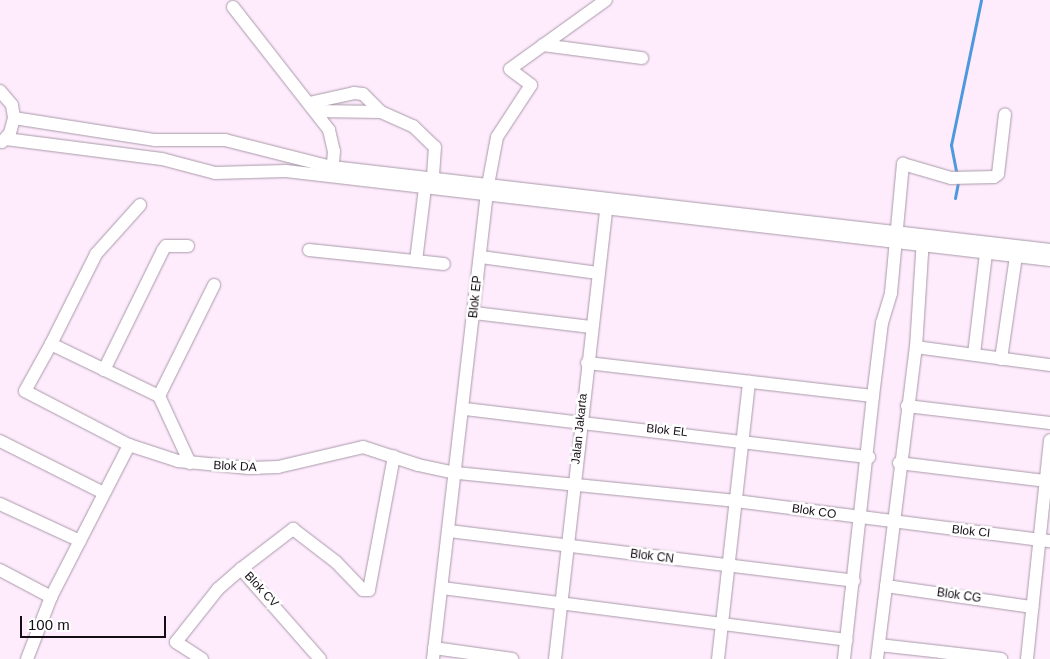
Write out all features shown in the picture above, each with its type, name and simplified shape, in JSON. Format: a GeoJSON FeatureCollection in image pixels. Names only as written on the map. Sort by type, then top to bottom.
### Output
{"type":"FeatureCollection","features":[{"type":"Feature","properties":{"kind":"street"},"geometry":{"type":"LineString","coordinates":[[543,45],[606,0]]}},
{"type":"Feature","properties":{"kind":"street"},"geometry":{"type":"LineString","coordinates":[[233,8],[313,107],[333,139],[332,172]]}},
{"type":"Feature","properties":{"kind":"street"},"geometry":{"type":"LineString","coordinates":[[543,45],[642,58]]}},
{"type":"Feature","properties":{"kind":"street","name":"Blok EP"},"geometry":{"type":"LineString","coordinates":[[434,654],[465,409],[488,190],[497,137],[531,85],[510,69],[543,45]]}},
{"type":"Feature","properties":{"kind":"street"},"geometry":{"type":"LineString","coordinates":[[0,91],[12,105],[14,118],[3,141],[162,158],[215,173],[332,172],[428,181],[488,190],[910,239],[1050,250]]}},
{"type":"Feature","properties":{"kind":"street"},"geometry":{"type":"LineString","coordinates":[[313,107],[354,93],[367,97],[381,112],[430,138],[436,156],[428,181],[416,261]]}},
{"type":"Feature","properties":{"kind":"street"},"geometry":{"type":"LineString","coordinates":[[313,107],[381,112]]}},
{"type":"Feature","properties":{"kind":"street"},"geometry":{"type":"LineString","coordinates":[[877,659],[886,586],[888,523],[900,464],[916,347],[910,239],[903,164],[961,177],[991,179],[998,174],[1005,114]]}},
{"type":"Feature","properties":{"kind":"street"},"geometry":{"type":"LineString","coordinates":[[14,118],[155,140],[225,140],[332,172]]}},
{"type":"Feature","properties":{"kind":"street","name":"Jalan Jakarta"},"geometry":{"type":"LineString","coordinates":[[555,659],[591,327],[607,204]]}},
{"type":"Feature","properties":{"kind":"street"},"geometry":{"type":"LineString","coordinates":[[140,205],[96,254],[51,344],[159,396],[190,463]]}},
{"type":"Feature","properties":{"kind":"street"},"geometry":{"type":"LineString","coordinates":[[910,239],[986,252],[1050,260]]}},
{"type":"Feature","properties":{"kind":"street"},"geometry":{"type":"LineString","coordinates":[[844,659],[854,581],[865,519],[873,396],[910,239]]}},
{"type":"Feature","properties":{"kind":"street"},"geometry":{"type":"LineString","coordinates":[[104,370],[163,250],[166,246],[188,246]]}},
{"type":"Feature","properties":{"kind":"street"},"geometry":{"type":"LineString","coordinates":[[309,250],[444,264]]}},
{"type":"Feature","properties":{"kind":"street"},"geometry":{"type":"LineString","coordinates":[[974,354],[986,252]]}},
{"type":"Feature","properties":{"kind":"street"},"geometry":{"type":"LineString","coordinates":[[1002,359],[1016,256]]}},
{"type":"Feature","properties":{"kind":"street"},"geometry":{"type":"LineString","coordinates":[[481,257],[598,273]]}},
{"type":"Feature","properties":{"kind":"street"},"geometry":{"type":"LineString","coordinates":[[159,396],[214,285]]}},
{"type":"Feature","properties":{"kind":"street"},"geometry":{"type":"LineString","coordinates":[[474,313],[591,327]]}},
{"type":"Feature","properties":{"kind":"street","name":"Blok DA"},"geometry":{"type":"LineString","coordinates":[[51,344],[25,391],[129,445],[162,458],[190,463],[266,468],[364,447],[457,473],[574,485]]}},
{"type":"Feature","properties":{"kind":"street"},"geometry":{"type":"LineString","coordinates":[[916,347],[1050,365]]}},
{"type":"Feature","properties":{"kind":"street"},"geometry":{"type":"LineString","coordinates":[[588,363],[873,396]]}},
{"type":"Feature","properties":{"kind":"street"},"geometry":{"type":"LineString","coordinates":[[718,659],[749,382]]}},
{"type":"Feature","properties":{"kind":"street"},"geometry":{"type":"LineString","coordinates":[[907,406],[1050,423]]}},
{"type":"Feature","properties":{"kind":"street","name":"Blok EL"},"geometry":{"type":"LineString","coordinates":[[465,409],[869,456]]}},
{"type":"Feature","properties":{"kind":"street"},"geometry":{"type":"LineString","coordinates":[[0,440],[102,492]]}},
{"type":"Feature","properties":{"kind":"street"},"geometry":{"type":"LineString","coordinates":[[1028,659],[1032,606],[1044,540],[1045,480],[1050,440]]}},
{"type":"Feature","properties":{"kind":"street"},"geometry":{"type":"LineString","coordinates":[[27,659],[51,597],[80,541],[102,492],[129,445]]}},
{"type":"Feature","properties":{"kind":"street","name":"Blok CV"},"geometry":{"type":"LineString","coordinates":[[320,659],[241,569],[290,528],[336,562],[363,590],[369,590],[394,456]]}},
{"type":"Feature","properties":{"kind":"street"},"geometry":{"type":"LineString","coordinates":[[900,464],[1045,480]]}},
{"type":"Feature","properties":{"kind":"street","name":"Blok CO"},"geometry":{"type":"LineString","coordinates":[[574,485],[736,501],[888,523]]}},
{"type":"Feature","properties":{"kind":"street"},"geometry":{"type":"LineString","coordinates":[[0,504],[80,541]]}},
{"type":"Feature","properties":{"kind":"street","name":"Blok CI"},"geometry":{"type":"LineString","coordinates":[[888,523],[1044,540]]}},
{"type":"Feature","properties":{"kind":"street","name":"Blok CN"},"geometry":{"type":"LineString","coordinates":[[449,531],[854,581]]}},
{"type":"Feature","properties":{"kind":"street"},"geometry":{"type":"LineString","coordinates":[[202,659],[176,642],[218,590],[241,569]]}},
{"type":"Feature","properties":{"kind":"street"},"geometry":{"type":"LineString","coordinates":[[0,570],[51,597]]}},
{"type":"Feature","properties":{"kind":"street","name":"Blok CG"},"geometry":{"type":"LineString","coordinates":[[886,586],[1032,606]]}},
{"type":"Feature","properties":{"kind":"street"},"geometry":{"type":"LineString","coordinates":[[442,588],[847,640]]}},
{"type":"Feature","properties":{"kind":"street"},"geometry":{"type":"LineString","coordinates":[[879,645],[1000,659]]}},
{"type":"Feature","properties":{"kind":"street"},"geometry":{"type":"LineString","coordinates":[[434,654],[512,659]]}},
{"type":"Feature","properties":{"kind":"waterway"},"geometry":{"type":"LineString","coordinates":[[957,176],[951,145],[981,0]]}},
{"type":"Feature","properties":{"kind":"waterway"},"geometry":{"type":"LineString","coordinates":[[955,198],[958,182]]}}]}
